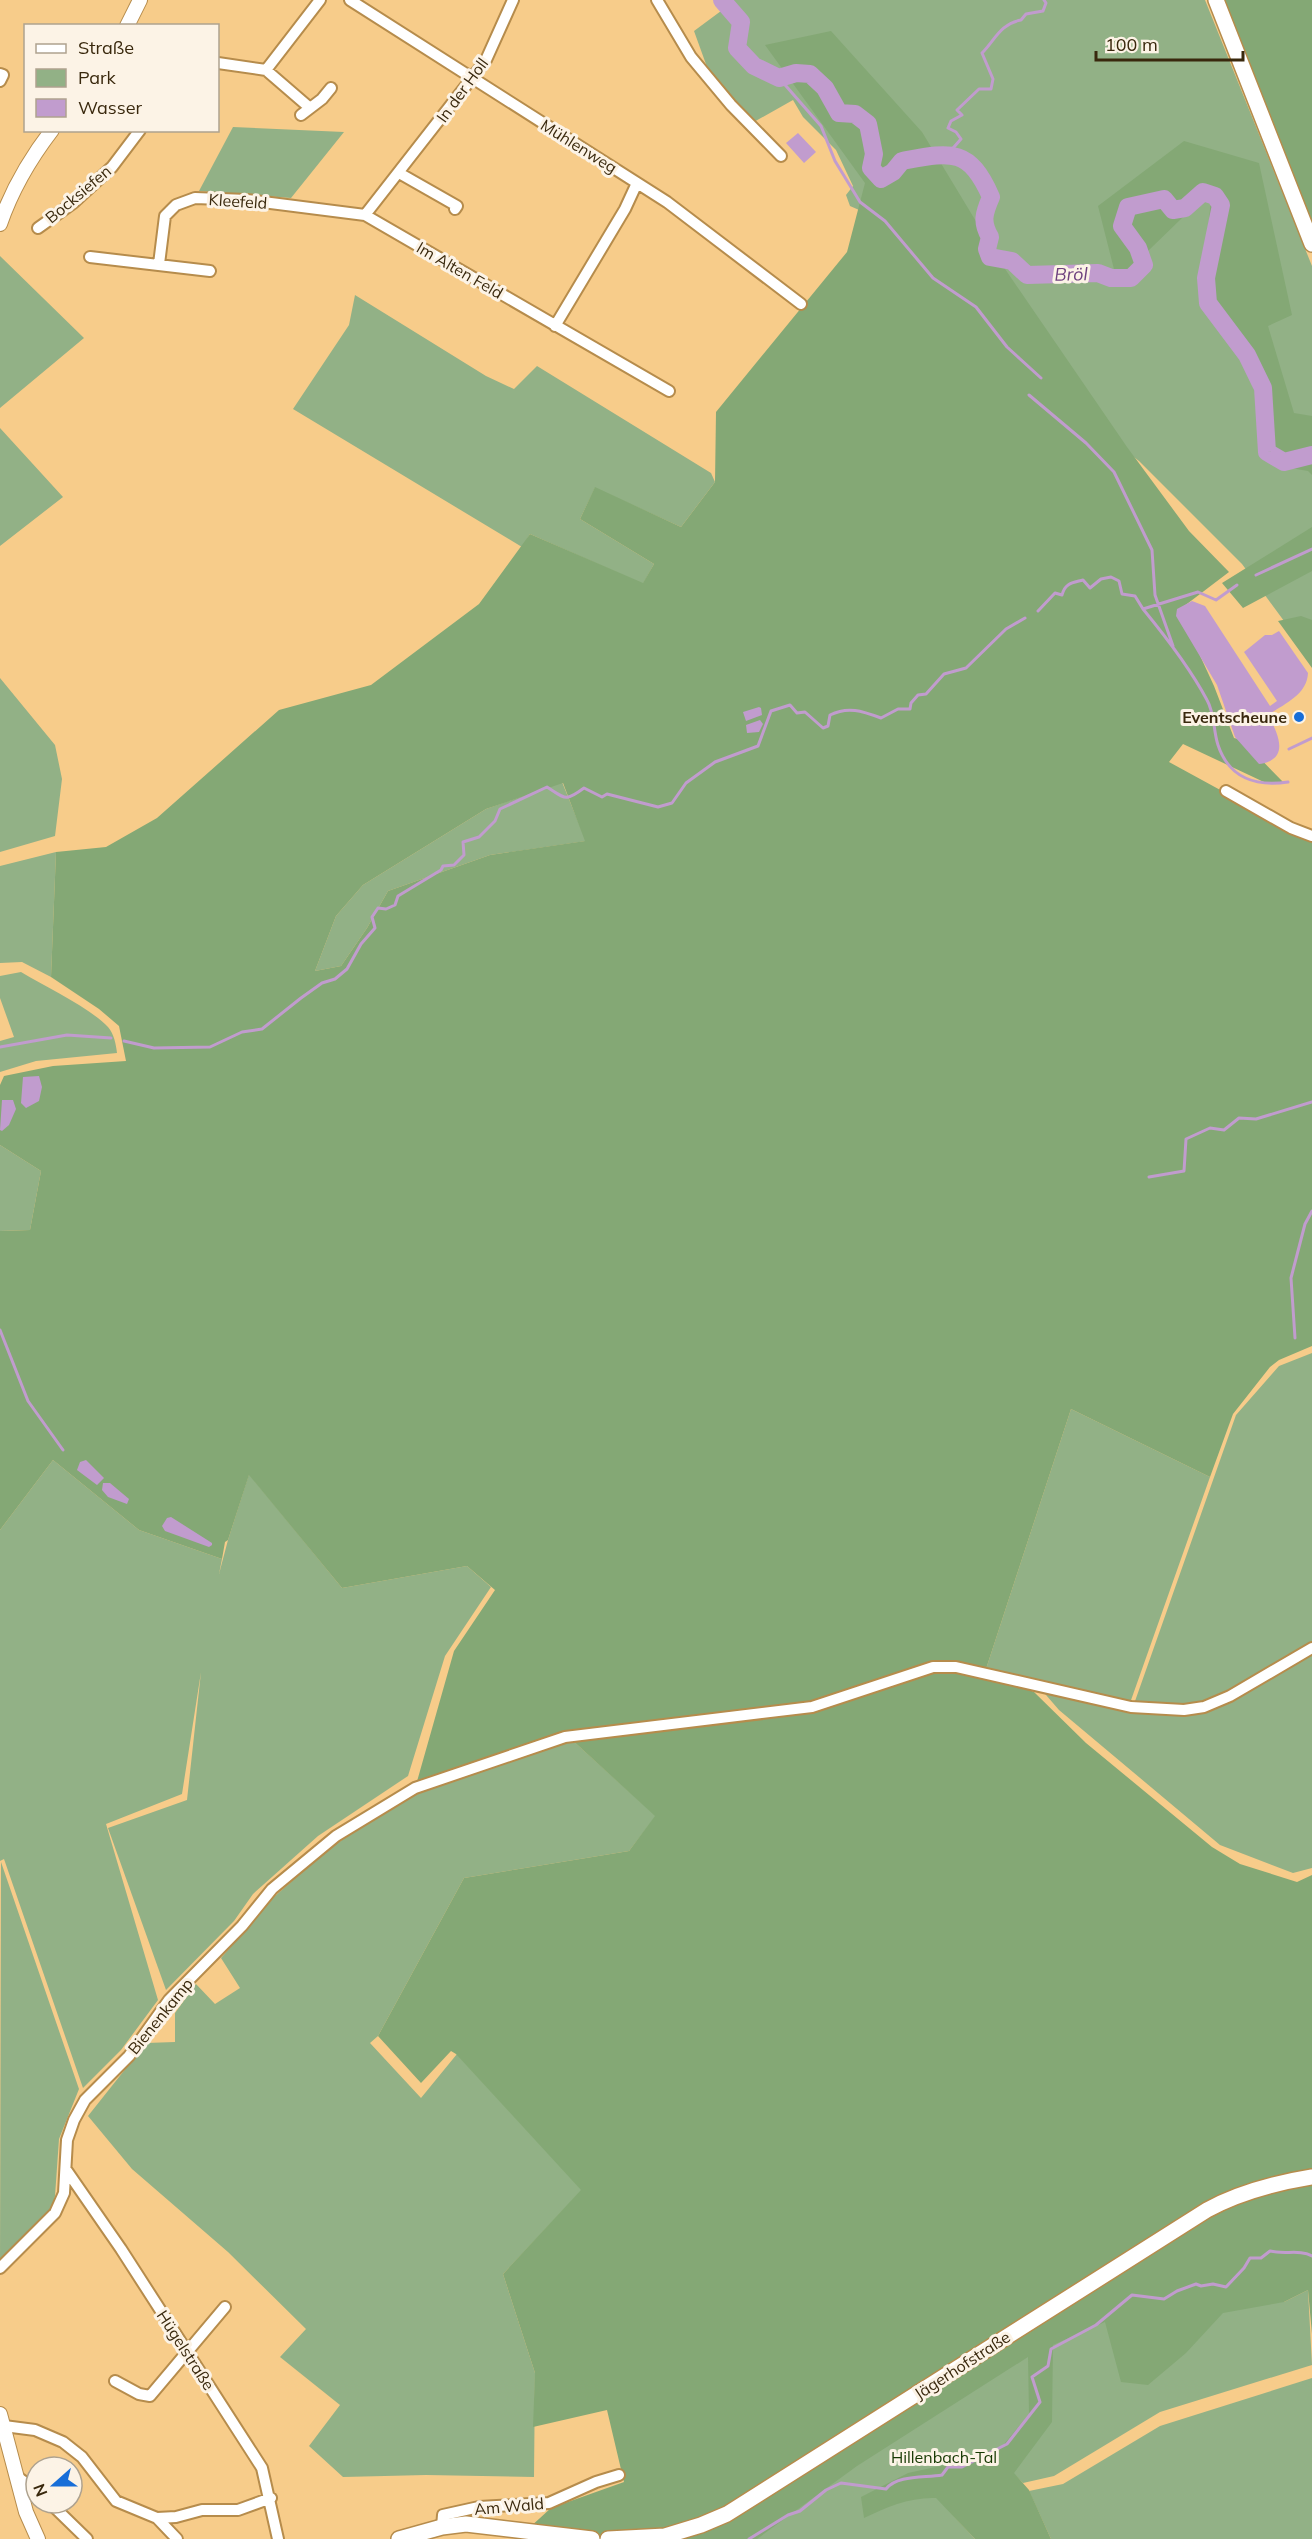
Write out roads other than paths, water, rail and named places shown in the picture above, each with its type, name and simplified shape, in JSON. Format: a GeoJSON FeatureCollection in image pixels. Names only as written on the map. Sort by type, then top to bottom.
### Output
{"type":"FeatureCollection","features":[{"type":"Feature","properties":{"kind":"main road"},"geometry":{"type":"LineString","coordinates":[[1216,0],[1312,244]]}},
{"type":"Feature","properties":{"kind":"main road","name":"Jägerhofstraße"},"geometry":{"type":"LineString","coordinates":[[608,2539],[665,2536],[727,2514],[1207,2210],[1230,2197],[1264,2186],[1312,2177]]}},
{"type":"Feature","properties":{"kind":"main road"},"geometry":{"type":"LineString","coordinates":[[399,2539],[441,2527],[466,2524],[546,2537],[592,2539]]}},
{"type":"Feature","properties":{"kind":"street"},"geometry":{"type":"LineString","coordinates":[[128,24],[140,0]]}},
{"type":"Feature","properties":{"kind":"street"},"geometry":{"type":"LineString","coordinates":[[266,70],[320,0]]}},
{"type":"Feature","properties":{"kind":"street","name":"Mühlenweg"},"geometry":{"type":"LineString","coordinates":[[350,0],[667,202],[801,304]]}},
{"type":"Feature","properties":{"kind":"street","name":"In der Holl"},"geometry":{"type":"LineString","coordinates":[[365,215],[486,60],[513,0]]}},
{"type":"Feature","properties":{"kind":"street"},"geometry":{"type":"LineString","coordinates":[[657,0],[697,65],[731,105],[781,156]]}},
{"type":"Feature","properties":{"kind":"street"},"geometry":{"type":"LineString","coordinates":[[219,63],[266,70],[305,111],[322,99],[331,88]]}},
{"type":"Feature","properties":{"kind":"street"},"geometry":{"type":"LineString","coordinates":[[0,74],[3,75],[0,81]]}},
{"type":"Feature","properties":{"kind":"street"},"geometry":{"type":"LineString","coordinates":[[0,224],[29,160],[50,132]]}},
{"type":"Feature","properties":{"kind":"street","name":"Bocksiefen"},"geometry":{"type":"LineString","coordinates":[[38,228],[73,202],[112,167],[138,132]]}},
{"type":"Feature","properties":{"kind":"street"},"geometry":{"type":"LineString","coordinates":[[399,173],[457,206],[455,209]]}},
{"type":"Feature","properties":{"kind":"street"},"geometry":{"type":"LineString","coordinates":[[555,326],[625,209],[637,183]]}},
{"type":"Feature","properties":{"kind":"street","name":"Kleefeld"},"geometry":{"type":"LineString","coordinates":[[159,264],[165,216],[176,205],[195,198],[247,200],[365,215]]}},
{"type":"Feature","properties":{"kind":"street","name":"Im Alten Feld"},"geometry":{"type":"LineString","coordinates":[[365,215],[669,391]]}},
{"type":"Feature","properties":{"kind":"street"},"geometry":{"type":"LineString","coordinates":[[90,257],[210,271]]}},
{"type":"Feature","properties":{"kind":"street"},"geometry":{"type":"LineString","coordinates":[[1226,791],[1291,828],[1312,836]]}},
{"type":"Feature","properties":{"kind":"street","name":"Bienenkamp"},"geometry":{"type":"LineString","coordinates":[[0,2268],[55,2213],[64,2193],[68,2140],[74,2120],[85,2100],[129,2056],[169,2000],[242,1926],[272,1889],[336,1836],[416,1788],[565,1737],[812,1707],[933,1667],[956,1667],[1131,1707],[1184,1710],[1204,1707],[1230,1696],[1312,1648]]}},
{"type":"Feature","properties":{"kind":"street","name":"Hügelstraße"},"geometry":{"type":"LineString","coordinates":[[67,2171],[187,2350],[262,2468],[271,2498],[273,2524],[278,2539]]}},
{"type":"Feature","properties":{"kind":"street"},"geometry":{"type":"LineString","coordinates":[[115,2381],[139,2394],[150,2396],[225,2307]]}},
{"type":"Feature","properties":{"kind":"street"},"geometry":{"type":"LineString","coordinates":[[2,2420],[26,2512],[38,2539]]}},
{"type":"Feature","properties":{"kind":"street"},"geometry":{"type":"LineString","coordinates":[[2,2420],[63,2442],[82,2457],[117,2501],[157,2518],[177,2539]]}},
{"type":"Feature","properties":{"kind":"street","name":"Am Wald"},"geometry":{"type":"LineString","coordinates":[[441,2527],[443,2515],[478,2507],[549,2503],[596,2482],[619,2475]]}},
{"type":"Feature","properties":{"kind":"street"},"geometry":{"type":"LineString","coordinates":[[16,2476],[24,2482]]}},
{"type":"Feature","properties":{"kind":"street"},"geometry":{"type":"LineString","coordinates":[[157,2518],[176,2517],[202,2510],[238,2510],[271,2498]]}},
{"type":"Feature","properties":{"kind":"street"},"geometry":{"type":"LineString","coordinates":[[62,2515],[87,2539]]}},
{"type":"Feature","properties":{"kind":"water"},"geometry":{"type":"Polygon","coordinates":[[[798,133],[816,152],[804,163],[786,143],[798,133]]]}},
{"type":"Feature","properties":{"kind":"water"},"geometry":{"type":"Polygon","coordinates":[[[1192,601],[1205,606],[1270,706],[1277,701],[1244,652],[1265,635],[1272,635],[1279,631],[1308,673],[1307,681],[1299,693],[1268,715],[1278,737],[1279,745],[1279,751],[1269,761],[1259,764],[1235,737],[1217,685],[1176,616],[1177,609],[1192,601]]]}},
{"type":"Feature","properties":{"kind":"water"},"geometry":{"type":"Polygon","coordinates":[[[759,707],[762,715],[746,721],[743,712],[759,707]]]}},
{"type":"Feature","properties":{"kind":"water"},"geometry":{"type":"Polygon","coordinates":[[[760,720],[763,724],[759,732],[747,733],[746,725],[760,720]]]}},
{"type":"Feature","properties":{"kind":"water"},"geometry":{"type":"Polygon","coordinates":[[[39,1076],[42,1087],[39,1101],[26,1108],[21,1103],[23,1077],[39,1076]]]}},
{"type":"Feature","properties":{"kind":"water"},"geometry":{"type":"Polygon","coordinates":[[[2,1100],[13,1100],[16,1109],[9,1125],[2,1131],[0,1130],[2,1100]]]}},
{"type":"Feature","properties":{"kind":"water"},"geometry":{"type":"Polygon","coordinates":[[[86,1460],[104,1478],[97,1485],[77,1470],[80,1462],[86,1460]]]}},
{"type":"Feature","properties":{"kind":"water"},"geometry":{"type":"Polygon","coordinates":[[[103,1483],[110,1483],[129,1499],[127,1504],[108,1497],[102,1490],[103,1483]]]}},
{"type":"Feature","properties":{"kind":"water"},"geometry":{"type":"Polygon","coordinates":[[[171,1517],[212,1545],[209,1547],[165,1531],[162,1526],[167,1518],[171,1517]]]}},
{"type":"Feature","properties":{"kind":"waterway","name":"Bröl"},"geometry":{"type":"LineString","coordinates":[[722,0],[741,22],[737,48],[754,66],[779,78],[796,73],[810,74],[825,88],[839,113],[855,114],[868,124],[874,154],[871,168],[881,179],[893,172],[902,161],[933,156],[957,157],[975,169],[991,197],[984,217],[985,227],[990,237],[987,249],[990,257],[1012,261],[1027,275],[1098,273],[1111,278],[1131,278],[1144,265],[1138,248],[1122,226],[1128,207],[1164,199],[1173,210],[1185,208],[1203,192],[1215,196],[1221,205],[1206,278],[1208,303],[1247,355],[1263,388],[1267,452],[1284,462],[1312,455]]}},
{"type":"Feature","properties":{"kind":"waterway"},"geometry":{"type":"LineString","coordinates":[[947,155],[961,139],[956,132],[948,128],[951,121],[962,115],[957,110],[979,89],[991,89],[993,79],[982,53],[998,33],[1008,25],[1021,20],[1026,14],[1043,11],[1046,3],[1044,0]]}},
{"type":"Feature","properties":{"kind":"waterway"},"geometry":{"type":"LineString","coordinates":[[779,78],[821,126],[835,161],[860,202],[885,221],[933,278],[976,307],[1007,347],[1041,378]]}},
{"type":"Feature","properties":{"kind":"waterway"},"geometry":{"type":"LineString","coordinates":[[1029,395],[1086,443],[1114,472],[1152,550],[1155,595],[1173,646]]}},
{"type":"Feature","properties":{"kind":"waterway"},"geometry":{"type":"LineString","coordinates":[[1256,575],[1312,549]]}},
{"type":"Feature","properties":{"kind":"waterway"},"geometry":{"type":"LineString","coordinates":[[1038,611],[1055,593],[1062,595],[1067,586],[1083,580],[1090,588],[1101,579],[1111,577],[1119,581],[1122,594],[1135,596],[1143,609],[1198,592],[1216,600],[1237,585]]}},
{"type":"Feature","properties":{"kind":"waterway"},"geometry":{"type":"LineString","coordinates":[[1143,609],[1177,653],[1207,700],[1218,745],[1229,765],[1245,778],[1255,781],[1288,782]]}},
{"type":"Feature","properties":{"kind":"waterway"},"geometry":{"type":"LineString","coordinates":[[124,1041],[154,1048],[210,1047],[242,1032],[262,1029],[322,983],[335,979],[347,969],[361,944],[375,928],[372,917],[378,908],[386,909],[395,905],[398,896],[441,870],[443,866],[454,865],[464,855],[463,842],[479,837],[495,821],[500,809],[547,787],[566,797],[584,788],[602,797],[607,794],[658,807],[672,803],[686,783],[715,762],[758,746],[771,711],[790,705],[797,713],[805,712],[823,728],[828,726],[830,715],[837,712],[849,710],[881,718],[898,709],[910,709],[911,703],[918,695],[926,694],[944,674],[966,668],[1006,629],[1025,618]]}},
{"type":"Feature","properties":{"kind":"waterway"},"geometry":{"type":"LineString","coordinates":[[1289,749],[1312,738]]}},
{"type":"Feature","properties":{"kind":"waterway"},"geometry":{"type":"LineString","coordinates":[[0,1047],[67,1035],[111,1038]]}},
{"type":"Feature","properties":{"kind":"waterway"},"geometry":{"type":"LineString","coordinates":[[1149,1177],[1184,1171],[1186,1139],[1210,1128],[1224,1130],[1239,1118],[1256,1119],[1312,1102]]}},
{"type":"Feature","properties":{"kind":"waterway"},"geometry":{"type":"LineString","coordinates":[[1295,1338],[1291,1278],[1305,1224],[1312,1211]]}},
{"type":"Feature","properties":{"kind":"waterway"},"geometry":{"type":"LineString","coordinates":[[0,1330],[28,1401],[63,1450]]}},
{"type":"Feature","properties":{"kind":"waterway"},"geometry":{"type":"LineString","coordinates":[[749,2539],[788,2515],[800,2511],[826,2490],[841,2483],[886,2489],[904,2479],[942,2475],[948,2467],[962,2467],[1007,2444],[1040,2402],[1032,2377],[1048,2366],[1051,2349],[1096,2325],[1132,2295],[1164,2299],[1196,2284],[1226,2287],[1250,2258],[1261,2258],[1270,2251],[1312,2256]]}},
{"type":"Feature","properties":{"kind":"place","name":"Eventscheune"},"geometry":{"type":"Point","coordinates":[1299,717]}},
{"type":"Feature","properties":{"kind":"park label","name":"Hillenbach-Tal"},"geometry":{"type":"Point","coordinates":[944,2457]}}]}
